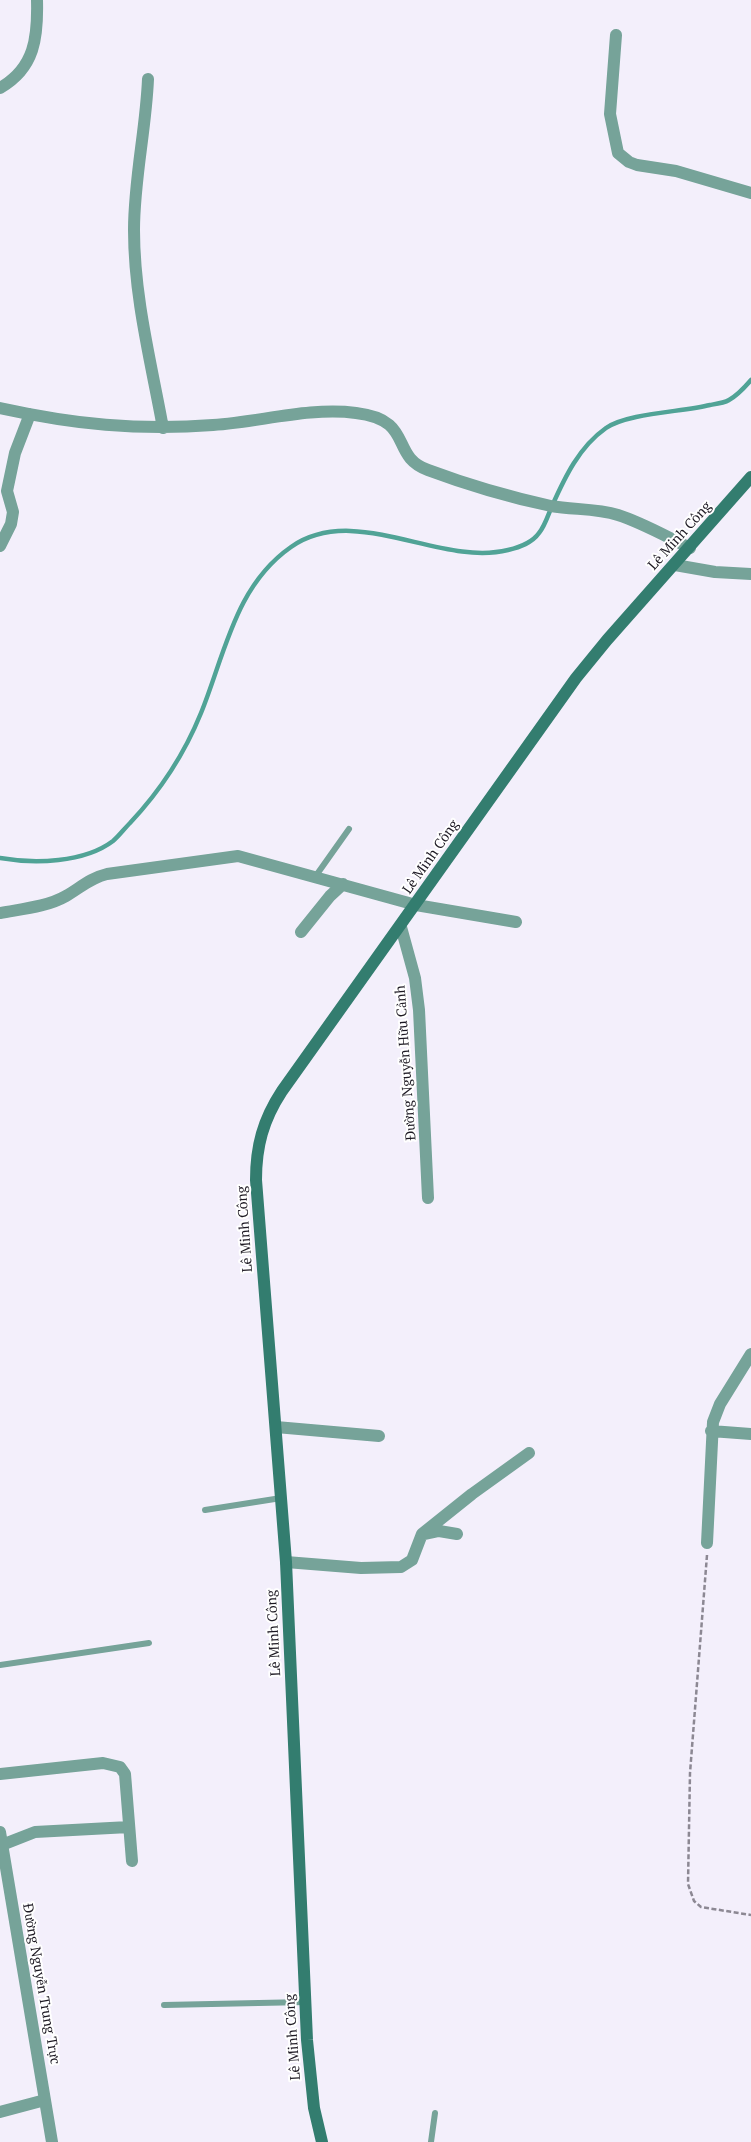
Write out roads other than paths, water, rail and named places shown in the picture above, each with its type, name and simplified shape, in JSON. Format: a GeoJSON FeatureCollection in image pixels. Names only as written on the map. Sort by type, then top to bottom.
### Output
{"type":"FeatureCollection","features":[{"type":"Feature","properties":{"kind":"main road","name":"Lê Minh Công"},"geometry":{"type":"LineString","coordinates":[[322,2142],[311,2080],[286,1562],[259,1242],[256,1163],[260,1135],[282,1091],[401,927],[576,678],[607,640],[751,477]]}},
{"type":"Feature","properties":{"kind":"street"},"geometry":{"type":"LineString","coordinates":[[0,88],[22,72],[30,56],[37,25],[37,0]]}},
{"type":"Feature","properties":{"kind":"street"},"geometry":{"type":"LineString","coordinates":[[616,35],[610,114],[616,147],[622,158],[637,165],[676,171],[751,193]]}},
{"type":"Feature","properties":{"kind":"street"},"geometry":{"type":"LineString","coordinates":[[148,79],[147,118],[136,201],[135,255],[138,299],[163,428]]}},
{"type":"Feature","properties":{"kind":"street"},"geometry":{"type":"LineString","coordinates":[[0,408],[96,425],[163,428],[246,422],[337,412],[373,416],[390,423],[399,435],[411,460],[424,469],[500,494],[550,506],[616,515],[690,548]]}},
{"type":"Feature","properties":{"kind":"street"},"geometry":{"type":"LineString","coordinates":[[0,546],[11,524],[13,512],[7,491],[15,453],[30,414]]}},
{"type":"Feature","properties":{"kind":"street"},"geometry":{"type":"LineString","coordinates":[[675,565],[714,572],[751,574]]}},
{"type":"Feature","properties":{"kind":"street"},"geometry":{"type":"LineString","coordinates":[[0,913],[50,903],[66,896],[89,879],[102,875],[224,856],[249,857],[314,878],[343,884],[416,905],[516,922]]}},
{"type":"Feature","properties":{"kind":"street"},"geometry":{"type":"LineString","coordinates":[[301,932],[330,896],[343,884]]}},
{"type":"Feature","properties":{"kind":"street","name":"Đường Nguyễn Hữu Cảnh"},"geometry":{"type":"LineString","coordinates":[[401,927],[415,978],[419,1010],[428,1198]]}},
{"type":"Feature","properties":{"kind":"street"},"geometry":{"type":"LineString","coordinates":[[708,1543],[711,1431],[720,1404],[751,1354]]}},
{"type":"Feature","properties":{"kind":"street"},"geometry":{"type":"LineString","coordinates":[[276,1427],[379,1436]]}},
{"type":"Feature","properties":{"kind":"street"},"geometry":{"type":"LineString","coordinates":[[711,1431],[751,1434]]}},
{"type":"Feature","properties":{"kind":"street"},"geometry":{"type":"LineString","coordinates":[[286,1562],[361,1568],[401,1567],[412,1560],[422,1534],[472,1494],[529,1453]]}},
{"type":"Feature","properties":{"kind":"street"},"geometry":{"type":"LineString","coordinates":[[422,1534],[439,1532],[457,1534]]}},
{"type":"Feature","properties":{"kind":"street"},"geometry":{"type":"LineString","coordinates":[[0,1774],[103,1763],[120,1767],[126,1774],[132,1861]]}},
{"type":"Feature","properties":{"kind":"street"},"geometry":{"type":"LineString","coordinates":[[2,1845],[35,1832],[129,1827]]}},
{"type":"Feature","properties":{"kind":"street","name":"Đường Nguyễn Trung Trực"},"geometry":{"type":"LineString","coordinates":[[0,1832],[52,2142]]}},
{"type":"Feature","properties":{"kind":"street"},"geometry":{"type":"LineString","coordinates":[[0,2112],[45,2100]]}},
{"type":"Feature","properties":{"kind":"lane"},"geometry":{"type":"LineString","coordinates":[[314,878],[349,829]]}},
{"type":"Feature","properties":{"kind":"lane"},"geometry":{"type":"LineString","coordinates":[[205,1510],[281,1498]]}},
{"type":"Feature","properties":{"kind":"lane"},"geometry":{"type":"LineString","coordinates":[[0,1665],[149,1643]]}},
{"type":"Feature","properties":{"kind":"lane"},"geometry":{"type":"LineString","coordinates":[[164,2004],[306,2002]]}},
{"type":"Feature","properties":{"kind":"lane"},"geometry":{"type":"LineString","coordinates":[[431,2142],[435,2113]]}},
{"type":"Feature","properties":{"kind":"waterway"},"geometry":{"type":"LineString","coordinates":[[0,858],[28,861],[73,858],[101,848],[119,835],[162,785],[179,758],[201,713],[225,645],[244,601],[272,563],[291,547],[316,535],[342,531],[370,533],[426,545],[481,553],[508,550],[521,546],[533,539],[541,530],[562,484],[580,453],[606,428],[641,416],[725,402],[738,393],[751,380]]}}]}
